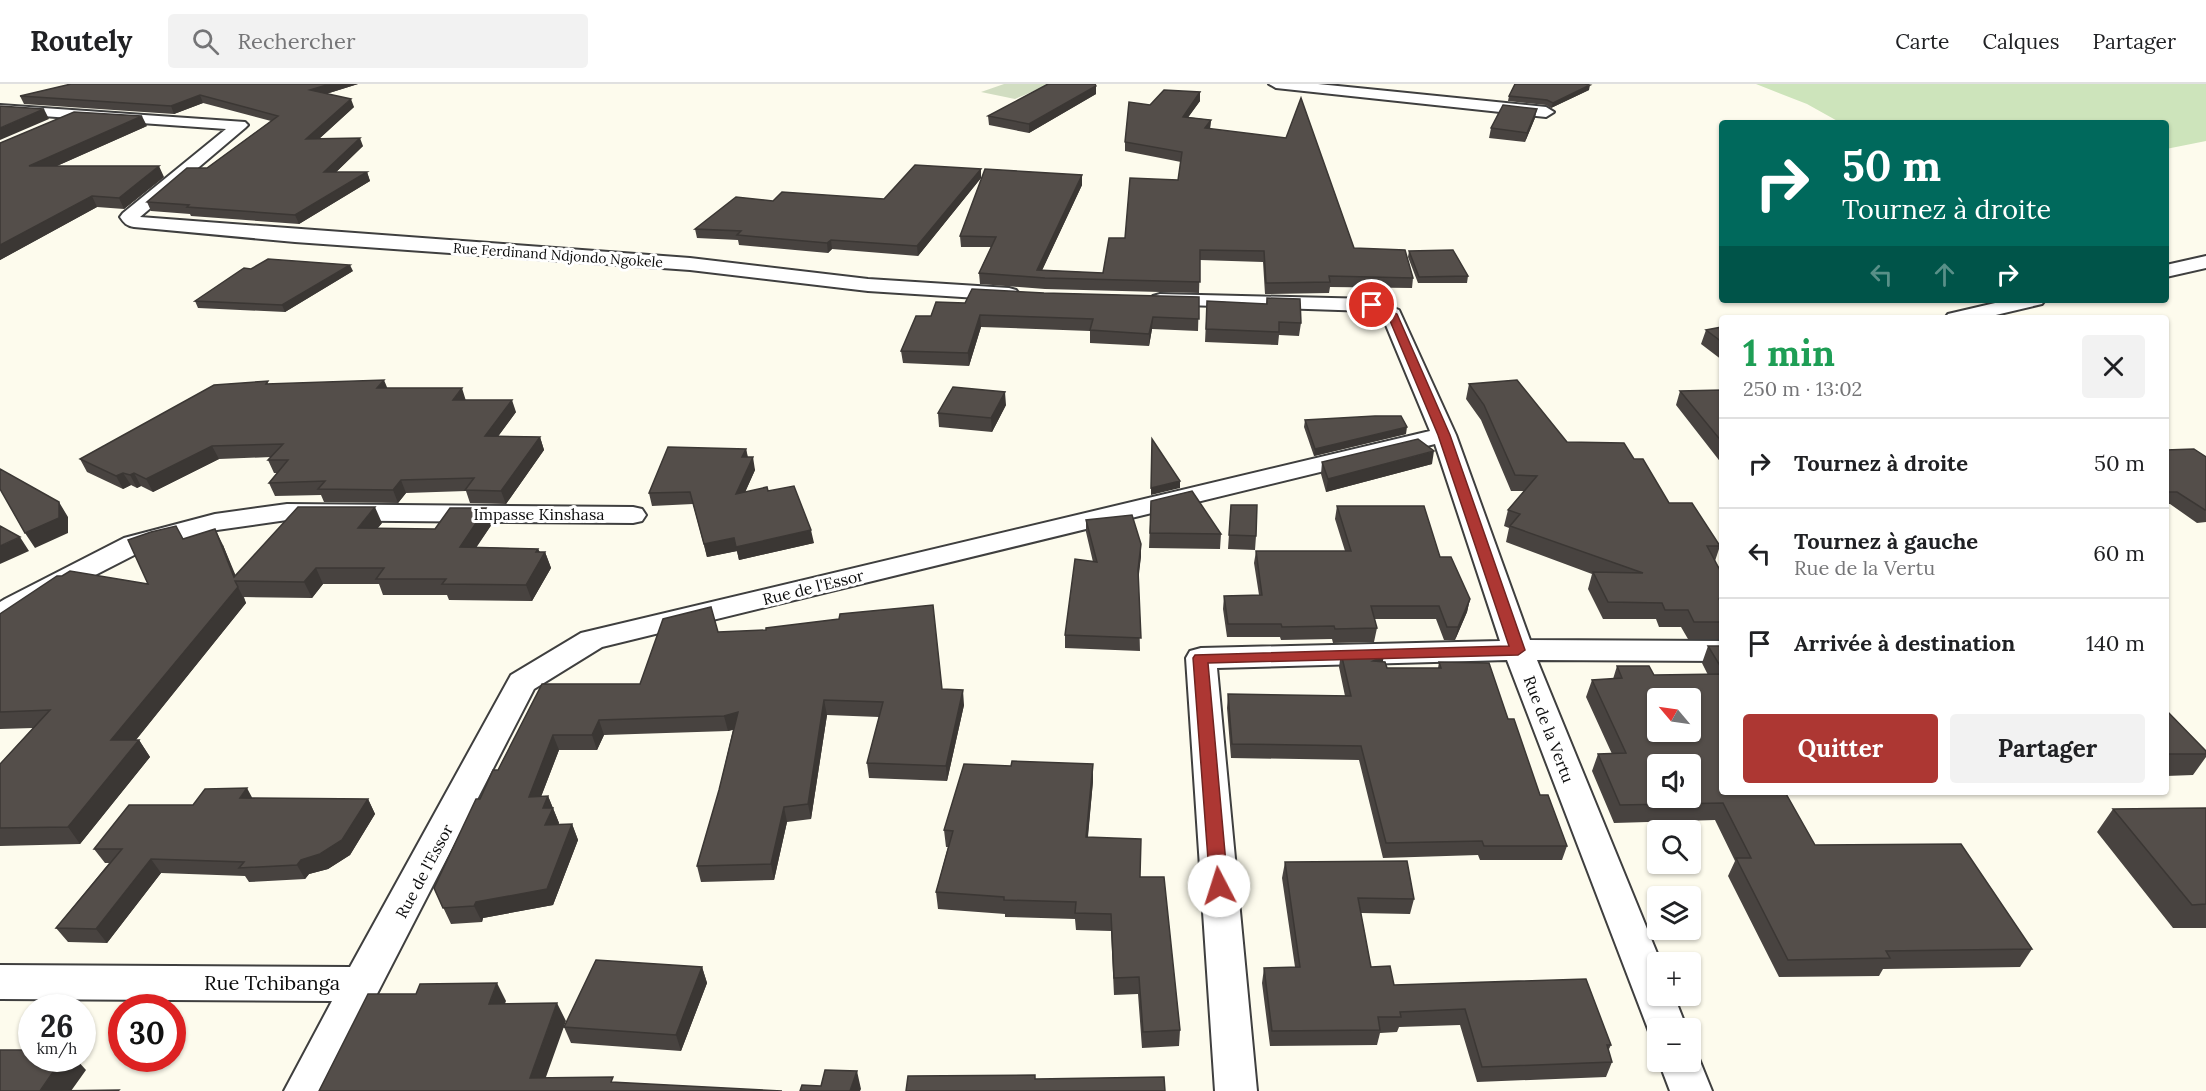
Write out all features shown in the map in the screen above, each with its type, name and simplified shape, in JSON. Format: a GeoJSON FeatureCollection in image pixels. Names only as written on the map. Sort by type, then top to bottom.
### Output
{"type":"FeatureCollection","features":[{"type":"Feature","properties":{"kind":"street"},"geometry":{"type":"LineString","coordinates":[[1276,84],[1546,112]]}},
{"type":"Feature","properties":{"kind":"street"},"geometry":{"type":"LineString","coordinates":[[0,103],[31,95]]}},
{"type":"Feature","properties":{"kind":"street","name":"Rue Ferdinand Ndjondo Ngokele"},"geometry":{"type":"LineString","coordinates":[[0,109],[240,125],[129,217],[134,222],[295,236],[690,264],[868,285],[1024,295]]}},
{"type":"Feature","properties":{"kind":"street"},"geometry":{"type":"LineString","coordinates":[[44,129],[76,115]]}},
{"type":"Feature","properties":{"kind":"street"},"geometry":{"type":"LineString","coordinates":[[2169,270],[2206,262]]}},
{"type":"Feature","properties":{"kind":"street","name":"Rue de la Vertu"},"geometry":{"type":"LineString","coordinates":[[1138,299],[1372,305],[1392,314],[1444,435],[1518,650],[1663,1018]]}},
{"type":"Feature","properties":{"kind":"street"},"geometry":{"type":"LineString","coordinates":[[1968,315],[2022,303]]}},
{"type":"Feature","properties":{"kind":"street","name":"Rue de l'Essor"},"geometry":{"type":"LineString","coordinates":[[305,1091],[364,984],[522,682],[592,640],[1444,435]]}},
{"type":"Feature","properties":{"kind":"street","name":"Impasse Kinshasa"},"geometry":{"type":"LineString","coordinates":[[0,616],[15,605],[134,543],[215,522],[287,512],[633,515]]}},
{"type":"Feature","properties":{"kind":"street"},"geometry":{"type":"LineString","coordinates":[[1236,1091],[1200,658],[1518,650],[1719,651]]}},
{"type":"Feature","properties":{"kind":"street","name":"Rue Tchibanga"},"geometry":{"type":"LineString","coordinates":[[0,982],[364,984]]}},
{"type":"Feature","properties":{"kind":"street"},"geometry":{"type":"LineString","coordinates":[[1684,1072],[1691,1091]]}},
{"type":"Feature","properties":{"kind":"green space"},"geometry":{"type":"Polygon","coordinates":[[[1004,84],[1051,84],[1015,99],[981,92],[1004,84]]]}},
{"type":"Feature","properties":{"kind":"green space"},"geometry":{"type":"Polygon","coordinates":[[[1756,84],[2206,84],[2206,141],[2169,148],[2169,120],[1836,120],[1807,104],[1756,84]]]}},
{"type":"Feature","properties":{"kind":"building"},"geometry":{"type":"Polygon","coordinates":[[[71,84],[330,84],[310,90],[351,99],[306,139],[360,138],[324,172],[367,172],[295,215],[147,202],[187,168],[207,168],[278,116],[200,95],[171,106],[20,96],[71,84]]]}},
{"type":"Feature","properties":{"kind":"building"},"geometry":{"type":"Polygon","coordinates":[[[1048,84],[1095,84],[1096,86],[1029,124],[988,116],[1048,84]]]}},
{"type":"Feature","properties":{"kind":"building"},"geometry":{"type":"Polygon","coordinates":[[[1515,84],[1590,85],[1553,103],[1547,100],[1509,96],[1515,84]]]}},
{"type":"Feature","properties":{"kind":"building"},"geometry":{"type":"Polygon","coordinates":[[[1164,90],[1200,92],[1183,117],[1211,120],[1205,128],[1286,138],[1301,98],[1354,248],[1405,250],[1413,278],[1329,276],[1330,282],[1266,283],[1264,251],[1200,250],[1200,282],[1045,278],[979,273],[996,237],[960,236],[985,169],[1082,175],[1037,270],[1103,273],[1109,238],[1125,238],[1130,178],[1178,180],[1182,152],[1125,142],[1129,102],[1150,105],[1164,90]]]}},
{"type":"Feature","properties":{"kind":"building"},"geometry":{"type":"Polygon","coordinates":[[[1503,105],[1537,109],[1527,133],[1491,128],[1503,105]]]}},
{"type":"Feature","properties":{"kind":"building"},"geometry":{"type":"Polygon","coordinates":[[[0,106],[44,109],[0,128],[0,106]]]}},
{"type":"Feature","properties":{"kind":"building"},"geometry":{"type":"Polygon","coordinates":[[[74,112],[142,116],[29,166],[159,166],[119,198],[92,196],[0,245],[0,143],[74,112]]]}},
{"type":"Feature","properties":{"kind":"building"},"geometry":{"type":"Polygon","coordinates":[[[915,165],[981,169],[917,246],[831,240],[827,243],[737,235],[741,231],[695,229],[736,197],[773,201],[782,192],[884,199],[915,165]]]}},
{"type":"Feature","properties":{"kind":"building"},"geometry":{"type":"Polygon","coordinates":[[[1453,250],[1468,276],[1419,277],[1409,251],[1453,250]]]}},
{"type":"Feature","properties":{"kind":"building"},"geometry":{"type":"Polygon","coordinates":[[[268,259],[350,265],[282,305],[195,301],[244,268],[251,269],[268,259]]]}},
{"type":"Feature","properties":{"kind":"building"},"geometry":{"type":"Polygon","coordinates":[[[972,289],[1199,297],[1199,319],[1153,317],[1149,334],[1090,330],[1093,319],[980,315],[968,353],[901,351],[916,316],[931,316],[936,302],[965,303],[972,289]]]}},
{"type":"Feature","properties":{"kind":"building"},"geometry":{"type":"Polygon","coordinates":[[[1267,298],[1300,299],[1301,323],[1279,322],[1279,332],[1206,329],[1207,301],[1267,304],[1267,298]]]}},
{"type":"Feature","properties":{"kind":"building"},"geometry":{"type":"Polygon","coordinates":[[[1719,328],[1719,340],[1706,330],[1719,328]]]}},
{"type":"Feature","properties":{"kind":"building"},"geometry":{"type":"Polygon","coordinates":[[[384,380],[377,388],[462,388],[453,400],[512,400],[485,436],[540,437],[501,491],[465,490],[474,478],[401,480],[393,490],[318,489],[325,481],[269,483],[288,460],[268,460],[283,444],[212,446],[146,479],[134,473],[130,475],[123,473],[116,476],[80,459],[214,385],[268,381],[266,384],[384,380]]]}},
{"type":"Feature","properties":{"kind":"building"},"geometry":{"type":"Polygon","coordinates":[[[1517,380],[1567,442],[1624,443],[1634,459],[1643,459],[1669,503],[1692,503],[1719,544],[1707,546],[1719,568],[1719,622],[1694,622],[1688,610],[1665,610],[1662,603],[1608,602],[1593,572],[1643,573],[1510,526],[1520,514],[1508,510],[1537,476],[1515,475],[1484,405],[1469,384],[1517,380]]]}},
{"type":"Feature","properties":{"kind":"building"},"geometry":{"type":"Polygon","coordinates":[[[953,387],[1005,392],[991,418],[938,413],[953,387]]]}},
{"type":"Feature","properties":{"kind":"building"},"geometry":{"type":"Polygon","coordinates":[[[1719,390],[1719,438],[1680,391],[1719,390]]]}},
{"type":"Feature","properties":{"kind":"building"},"geometry":{"type":"Polygon","coordinates":[[[1401,416],[1407,427],[1315,449],[1305,420],[1401,416]]]}},
{"type":"Feature","properties":{"kind":"building"},"geometry":{"type":"Polygon","coordinates":[[[1152,439],[1180,481],[1151,488],[1152,439]]]}},
{"type":"Feature","properties":{"kind":"building"},"geometry":{"type":"Polygon","coordinates":[[[1418,439],[1434,451],[1328,479],[1322,462],[1418,439]]]}},
{"type":"Feature","properties":{"kind":"building"},"geometry":{"type":"Polygon","coordinates":[[[668,447],[746,449],[742,457],[753,457],[736,494],[767,487],[768,491],[794,486],[811,530],[736,547],[734,538],[704,544],[690,492],[649,493],[668,447]]]}},
{"type":"Feature","properties":{"kind":"building"},"geometry":{"type":"Polygon","coordinates":[[[2194,449],[2206,457],[2206,510],[2177,492],[2169,492],[2169,450],[2194,449]]]}},
{"type":"Feature","properties":{"kind":"building"},"geometry":{"type":"Polygon","coordinates":[[[0,469],[59,502],[59,518],[25,533],[0,489],[0,469]]]}},
{"type":"Feature","properties":{"kind":"building"},"geometry":{"type":"Polygon","coordinates":[[[1192,491],[1221,534],[1150,533],[1151,501],[1192,491]]]}},
{"type":"Feature","properties":{"kind":"building"},"geometry":{"type":"Polygon","coordinates":[[[1231,505],[1257,505],[1256,536],[1229,535],[1231,505]]]}},
{"type":"Feature","properties":{"kind":"building"},"geometry":{"type":"Polygon","coordinates":[[[1337,506],[1424,506],[1440,557],[1451,557],[1470,599],[1458,627],[1447,627],[1439,606],[1371,606],[1377,628],[1335,629],[1334,626],[1282,627],[1281,624],[1228,624],[1224,596],[1262,595],[1256,551],[1351,551],[1337,506]]]}},
{"type":"Feature","properties":{"kind":"building"},"geometry":{"type":"Polygon","coordinates":[[[298,507],[375,507],[358,528],[435,529],[450,508],[486,508],[460,547],[538,549],[536,552],[545,552],[526,585],[442,584],[446,579],[376,579],[384,568],[316,568],[304,582],[235,581],[238,587],[111,740],[139,740],[68,827],[0,828],[0,764],[50,710],[0,712],[0,614],[57,576],[70,571],[148,584],[128,540],[176,526],[183,539],[215,529],[234,577],[298,507]]]}},
{"type":"Feature","properties":{"kind":"building"},"geometry":{"type":"Polygon","coordinates":[[[1132,515],[1141,544],[1138,570],[1141,638],[1065,635],[1075,559],[1097,562],[1086,520],[1132,515]]]}},
{"type":"Feature","properties":{"kind":"building"},"geometry":{"type":"Polygon","coordinates":[[[0,526],[20,537],[0,546],[0,526]]]}},
{"type":"Feature","properties":{"kind":"building"},"geometry":{"type":"Polygon","coordinates":[[[933,605],[942,689],[963,690],[946,766],[867,763],[883,702],[824,700],[808,804],[784,807],[771,864],[697,866],[738,712],[724,716],[599,720],[592,735],[553,735],[529,797],[548,796],[543,808],[553,808],[545,825],[572,824],[547,889],[476,902],[474,906],[443,908],[434,888],[476,799],[480,799],[493,770],[498,770],[542,684],[640,684],[663,619],[711,607],[718,632],[766,630],[766,628],[839,619],[840,614],[933,605]]]}},
{"type":"Feature","properties":{"kind":"building"},"geometry":{"type":"Polygon","coordinates":[[[1708,646],[1719,646],[1719,664],[1708,646]]]}},
{"type":"Feature","properties":{"kind":"building"},"geometry":{"type":"Polygon","coordinates":[[[1383,652],[1384,656],[1373,661],[1385,662],[1387,668],[1441,668],[1439,662],[1489,663],[1508,719],[1514,719],[1540,795],[1548,795],[1567,846],[1484,846],[1482,841],[1386,843],[1361,746],[1232,744],[1228,694],[1351,696],[1341,653],[1383,652]]]}},
{"type":"Feature","properties":{"kind":"building"},"geometry":{"type":"Polygon","coordinates":[[[1617,666],[1649,666],[1654,675],[1719,674],[1719,795],[1787,795],[1815,845],[1961,844],[2032,949],[1886,951],[1890,958],[1788,960],[1736,858],[1751,858],[1723,803],[1701,803],[1701,754],[1647,754],[1647,804],[1620,805],[1598,754],[1626,753],[1592,680],[1622,678],[1617,666]]]}},
{"type":"Feature","properties":{"kind":"building"},"geometry":{"type":"Polygon","coordinates":[[[2169,713],[2206,751],[2206,754],[2169,754],[2169,713]]]}},
{"type":"Feature","properties":{"kind":"building"},"geometry":{"type":"Polygon","coordinates":[[[1012,761],[1093,764],[1086,837],[1141,839],[1140,877],[1164,877],[1180,1030],[1143,1032],[1139,977],[1114,978],[1111,914],[1075,913],[1076,902],[1004,900],[1004,897],[936,892],[953,831],[944,830],[964,764],[1011,766],[1012,761]]]}},
{"type":"Feature","properties":{"kind":"building"},"geometry":{"type":"Polygon","coordinates":[[[247,788],[240,798],[368,799],[342,840],[320,854],[301,860],[297,865],[239,868],[244,862],[151,859],[96,929],[56,928],[122,849],[94,849],[129,805],[193,805],[205,789],[247,788]]]}},
{"type":"Feature","properties":{"kind":"building"},"geometry":{"type":"Polygon","coordinates":[[[2206,808],[2206,904],[2192,905],[2113,809],[2206,808]]]}},
{"type":"Feature","properties":{"kind":"building"},"geometry":{"type":"Polygon","coordinates":[[[1407,861],[1414,899],[1358,898],[1371,967],[1390,966],[1394,985],[1586,979],[1611,1045],[1607,1045],[1612,1062],[1482,1067],[1465,1009],[1400,1012],[1401,1017],[1378,1017],[1380,1030],[1272,1031],[1264,968],[1300,967],[1285,862],[1407,861]]]}},
{"type":"Feature","properties":{"kind":"building"},"geometry":{"type":"Polygon","coordinates":[[[596,960],[702,967],[676,1035],[564,1027],[596,960]]]}},
{"type":"Feature","properties":{"kind":"building"},"geometry":{"type":"Polygon","coordinates":[[[497,983],[489,1004],[557,1003],[530,1078],[613,1077],[611,1082],[782,1091],[319,1091],[368,994],[416,994],[420,984],[497,983]]]}},
{"type":"Feature","properties":{"kind":"building"},"geometry":{"type":"Polygon","coordinates":[[[0,1050],[18,1050],[18,1072],[53,1072],[40,1091],[0,1091],[0,1050]]]}},
{"type":"Feature","properties":{"kind":"building"},"geometry":{"type":"Polygon","coordinates":[[[825,1070],[857,1071],[850,1091],[800,1091],[802,1085],[821,1086],[825,1070]]]}},
{"type":"Feature","properties":{"kind":"building"},"geometry":{"type":"Polygon","coordinates":[[[1035,1075],[1035,1079],[1164,1077],[1165,1091],[906,1091],[908,1076],[1035,1075]]]}},
{"type":"Feature","properties":{"kind":"building"},"geometry":{"type":"Polygon","coordinates":[[[119,1090],[118,1091],[48,1091],[119,1090]]]}},
{"type":"Feature","properties":{"kind":"route"},"geometry":{"type":"LineString","coordinates":[[1219,886],[1200,658],[1518,650],[1444,435],[1392,314],[1372,305]]}}]}
